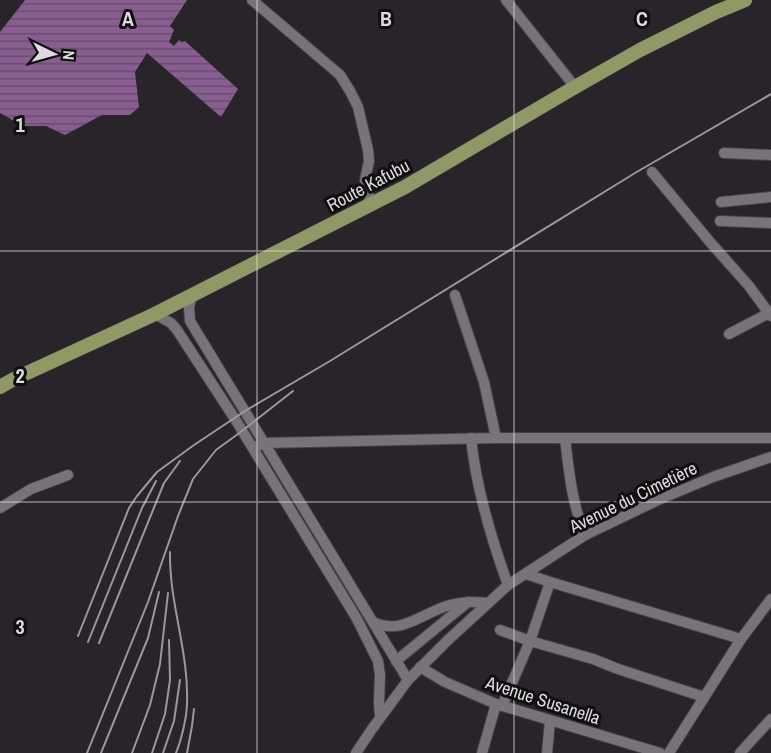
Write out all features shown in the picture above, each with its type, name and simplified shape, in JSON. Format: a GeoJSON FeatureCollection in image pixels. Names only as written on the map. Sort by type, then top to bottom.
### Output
{"type":"FeatureCollection","features":[{"type":"Feature","properties":{"kind":"main road","name":"Route Kafubu"},"geometry":{"type":"LineString","coordinates":[[0,387],[155,314],[405,187],[575,87],[650,46],[745,0]]}},
{"type":"Feature","properties":{"kind":"street"},"geometry":{"type":"LineString","coordinates":[[252,0],[340,75],[350,91],[358,107],[368,150],[369,161],[365,180],[371,204]]}},
{"type":"Feature","properties":{"kind":"street"},"geometry":{"type":"LineString","coordinates":[[506,0],[575,87]]}},
{"type":"Feature","properties":{"kind":"street"},"geometry":{"type":"LineString","coordinates":[[724,153],[771,154]]}},
{"type":"Feature","properties":{"kind":"street"},"geometry":{"type":"LineString","coordinates":[[652,172],[770,314],[729,334]]}},
{"type":"Feature","properties":{"kind":"street"},"geometry":{"type":"LineString","coordinates":[[721,202],[771,197]]}},
{"type":"Feature","properties":{"kind":"street"},"geometry":{"type":"LineString","coordinates":[[720,221],[771,223]]}},
{"type":"Feature","properties":{"kind":"street"},"geometry":{"type":"LineString","coordinates":[[192,294],[189,308],[190,321],[408,680]]}},
{"type":"Feature","properties":{"kind":"street"},"geometry":{"type":"LineString","coordinates":[[455,295],[484,382],[496,438]]}},
{"type":"Feature","properties":{"kind":"street"},"geometry":{"type":"LineString","coordinates":[[155,314],[171,323],[177,330],[235,418],[357,619],[378,661],[380,716]]}},
{"type":"Feature","properties":{"kind":"street"},"geometry":{"type":"LineString","coordinates":[[253,448],[264,442],[471,438],[771,438]]}},
{"type":"Feature","properties":{"kind":"street"},"geometry":{"type":"LineString","coordinates":[[471,438],[473,461],[496,553],[507,585]]}},
{"type":"Feature","properties":{"kind":"street"},"geometry":{"type":"LineString","coordinates":[[565,438],[573,497],[585,535]]}},
{"type":"Feature","properties":{"kind":"street","name":"Avenue du Cimetière"},"geometry":{"type":"LineString","coordinates":[[356,753],[380,716],[408,680],[507,585],[585,535],[658,500],[713,477],[771,457]]}},
{"type":"Feature","properties":{"kind":"street"},"geometry":{"type":"LineString","coordinates":[[0,508],[31,489],[68,475]]}},
{"type":"Feature","properties":{"kind":"street"},"geometry":{"type":"LineString","coordinates":[[526,574],[741,639]]}},
{"type":"Feature","properties":{"kind":"street"},"geometry":{"type":"LineString","coordinates":[[482,753],[499,705],[530,641],[550,582]]}},
{"type":"Feature","properties":{"kind":"street"},"geometry":{"type":"LineString","coordinates":[[669,753],[741,639],[771,599]]}},
{"type":"Feature","properties":{"kind":"street"},"geometry":{"type":"LineString","coordinates":[[374,622],[386,627],[399,626],[450,605],[469,601],[488,603]]}},
{"type":"Feature","properties":{"kind":"street"},"geometry":{"type":"LineString","coordinates":[[396,661],[469,601]]}},
{"type":"Feature","properties":{"kind":"street"},"geometry":{"type":"LineString","coordinates":[[500,630],[704,697]]}},
{"type":"Feature","properties":{"kind":"street","name":"Avenue Susanella"},"geometry":{"type":"LineString","coordinates":[[420,667],[445,682],[499,705],[660,753]]}},
{"type":"Feature","properties":{"kind":"street"},"geometry":{"type":"LineString","coordinates":[[740,753],[771,719]]}},
{"type":"Feature","properties":{"kind":"street"},"geometry":{"type":"LineString","coordinates":[[547,753],[550,721]]}},
{"type":"Feature","properties":{"kind":"shaded area"},"geometry":{"type":"Polygon","coordinates":[[[25,0],[187,0],[170,26],[174,30],[169,42],[174,46],[179,40],[185,41],[238,89],[221,117],[147,53],[135,72],[139,107],[130,115],[102,115],[65,135],[46,126],[23,126],[0,113],[0,32],[25,0]]]}},
{"type":"Feature","properties":{"kind":"railway"},"geometry":{"type":"LineString","coordinates":[[78,636],[129,508],[157,472],[245,411],[635,173],[771,94]]}},
{"type":"Feature","properties":{"kind":"railway"},"geometry":{"type":"LineString","coordinates":[[87,753],[148,602],[193,479],[216,450],[293,391]]}},
{"type":"Feature","properties":{"kind":"railway"},"geometry":{"type":"LineString","coordinates":[[99,643],[164,483],[180,461]]}},
{"type":"Feature","properties":{"kind":"railway"},"geometry":{"type":"LineString","coordinates":[[88,642],[142,508],[156,481]]}},
{"type":"Feature","properties":{"kind":"railway"},"geometry":{"type":"LineString","coordinates":[[170,552],[173,590],[187,684],[186,715],[176,753]]}},
{"type":"Feature","properties":{"kind":"railway"},"geometry":{"type":"LineString","coordinates":[[101,753],[148,638],[159,592]]}},
{"type":"Feature","properties":{"kind":"railway"},"geometry":{"type":"LineString","coordinates":[[132,753],[150,705],[160,664],[168,593]]}},
{"type":"Feature","properties":{"kind":"railway"},"geometry":{"type":"LineString","coordinates":[[152,753],[165,714],[170,680],[169,640]]}},
{"type":"Feature","properties":{"kind":"railway"},"geometry":{"type":"LineString","coordinates":[[163,753],[174,721],[180,680]]}},
{"type":"Feature","properties":{"kind":"railway"},"geometry":{"type":"LineString","coordinates":[[187,753],[194,709]]}}]}
